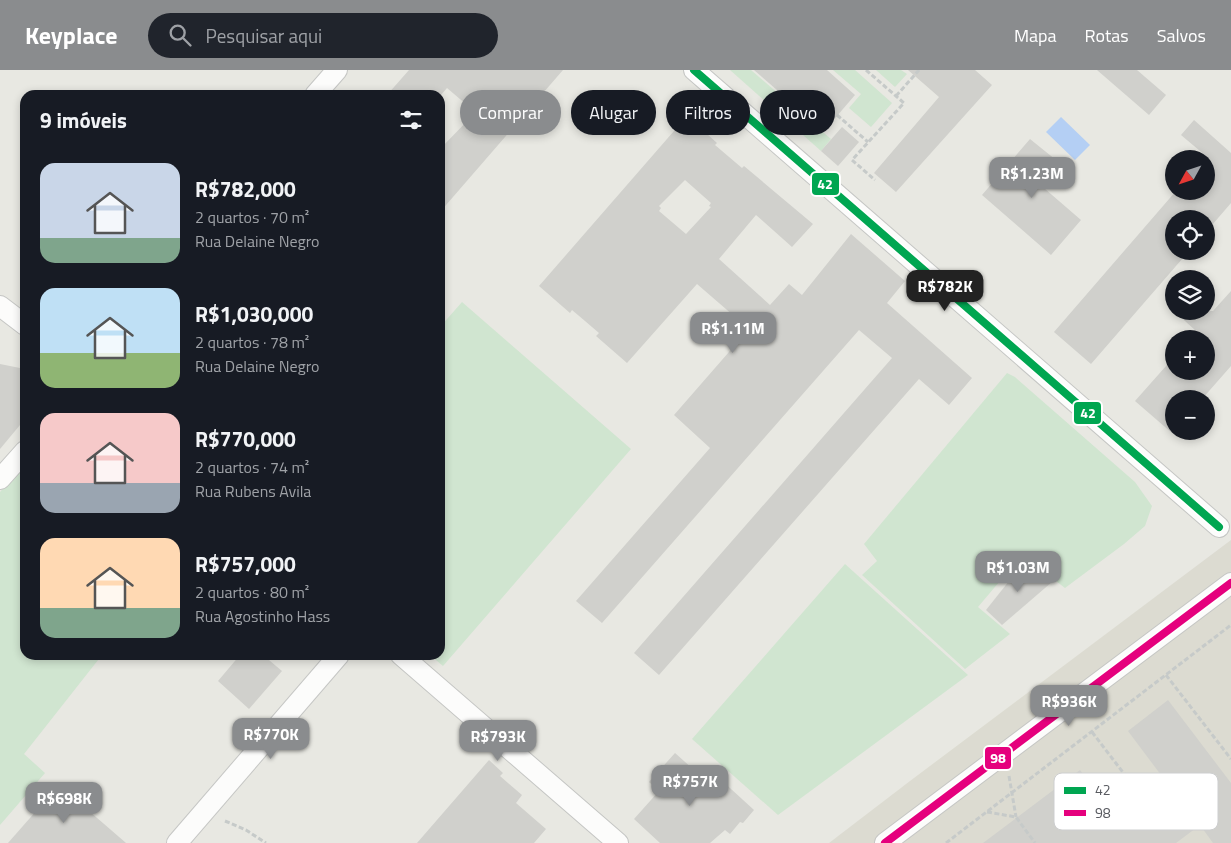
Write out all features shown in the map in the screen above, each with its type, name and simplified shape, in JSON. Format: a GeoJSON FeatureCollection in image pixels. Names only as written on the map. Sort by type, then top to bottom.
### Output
{"type":"FeatureCollection","features":[{"type":"Feature","properties":{"kind":"street"},"geometry":{"type":"LineString","coordinates":[[319,90],[337,70]]}},
{"type":"Feature","properties":{"kind":"street"},"geometry":{"type":"LineString","coordinates":[[694,70],[1219,527]]}},
{"type":"Feature","properties":{"kind":"street"},"geometry":{"type":"LineString","coordinates":[[0,306],[20,320]]}},
{"type":"Feature","properties":{"kind":"street"},"geometry":{"type":"LineString","coordinates":[[0,479],[20,457]]}},
{"type":"Feature","properties":{"kind":"street"},"geometry":{"type":"LineString","coordinates":[[885,843],[1231,583]]}},
{"type":"Feature","properties":{"kind":"street"},"geometry":{"type":"LineString","coordinates":[[177,843],[335,660]]}},
{"type":"Feature","properties":{"kind":"street"},"geometry":{"type":"LineString","coordinates":[[407,660],[618,843]]}},
{"type":"Feature","properties":{"kind":"path"},"geometry":{"type":"LineString","coordinates":[[866,70],[904,103],[852,160],[875,180]]}},
{"type":"Feature","properties":{"kind":"path"},"geometry":{"type":"LineString","coordinates":[[896,96],[920,70]]}},
{"type":"Feature","properties":{"kind":"path"},"geometry":{"type":"LineString","coordinates":[[837,115],[868,142]]}},
{"type":"Feature","properties":{"kind":"path"},"geometry":{"type":"LineString","coordinates":[[946,843],[1231,625]]}},
{"type":"Feature","properties":{"kind":"path"},"geometry":{"type":"LineString","coordinates":[[1166,675],[1231,759]]}},
{"type":"Feature","properties":{"kind":"path"},"geometry":{"type":"LineString","coordinates":[[1092,732],[1123,773]]}},
{"type":"Feature","properties":{"kind":"path"},"geometry":{"type":"LineString","coordinates":[[1005,753],[1016,817],[1035,843]]}},
{"type":"Feature","properties":{"kind":"path"},"geometry":{"type":"LineString","coordinates":[[986,812],[1016,817]]}},
{"type":"Feature","properties":{"kind":"path"},"geometry":{"type":"LineString","coordinates":[[222,820],[246,830],[266,843]]}},
{"type":"Feature","properties":{"kind":"shaded area"},"geometry":{"type":"Polygon","coordinates":[[[1231,540],[1231,843],[829,843],[1231,540]]]}},
{"type":"Feature","properties":{"kind":"green space"},"geometry":{"type":"Polygon","coordinates":[[[730,70],[751,70],[774,90],[760,90],[760,97],[730,70]]]}},
{"type":"Feature","properties":{"kind":"green space"},"geometry":{"type":"Polygon","coordinates":[[[833,70],[855,70],[892,103],[871,127],[849,108],[861,94],[833,70]]]}},
{"type":"Feature","properties":{"kind":"green space"},"geometry":{"type":"Polygon","coordinates":[[[876,70],[901,70],[907,74],[895,87],[876,70]]]}},
{"type":"Feature","properties":{"kind":"green space"},"geometry":{"type":"Polygon","coordinates":[[[803,135],[826,135],[831,139],[821,151],[803,135]]]}},
{"type":"Feature","properties":{"kind":"green space"},"geometry":{"type":"Polygon","coordinates":[[[462,302],[631,449],[443,666],[436,660],[445,660],[445,321],[462,302]]]}},
{"type":"Feature","properties":{"kind":"green space"},"geometry":{"type":"Polygon","coordinates":[[[1007,373],[1015,377],[1135,482],[1152,506],[1145,526],[1065,588],[1022,555],[978,607],[1010,634],[965,669],[862,575],[877,561],[864,544],[1007,373]]]}},
{"type":"Feature","properties":{"kind":"green space"},"geometry":{"type":"Polygon","coordinates":[[[20,470],[20,660],[98,660],[24,754],[45,773],[0,825],[0,492],[20,470]]]}},
{"type":"Feature","properties":{"kind":"green space"},"geometry":{"type":"Polygon","coordinates":[[[845,564],[968,675],[778,815],[692,739],[845,564]]]}},
{"type":"Feature","properties":{"kind":"water"},"geometry":{"type":"Polygon","coordinates":[[[1061,117],[1090,145],[1075,160],[1046,132],[1061,117]]]}},
{"type":"Feature","properties":{"kind":"building"},"geometry":{"type":"Polygon","coordinates":[[[409,70],[563,70],[546,90],[460,90],[460,99],[447,88],[445,90],[391,90],[409,70]]]}},
{"type":"Feature","properties":{"kind":"building"},"geometry":{"type":"Polygon","coordinates":[[[754,70],[827,70],[855,95],[835,118],[835,90],[777,90],[754,70]]]}},
{"type":"Feature","properties":{"kind":"building"},"geometry":{"type":"Polygon","coordinates":[[[908,70],[975,70],[992,85],[896,192],[874,173],[939,97],[908,70]]]}},
{"type":"Feature","properties":{"kind":"building"},"geometry":{"type":"Polygon","coordinates":[[[1097,70],[1137,70],[1166,95],[1149,115],[1097,70]]]}},
{"type":"Feature","properties":{"kind":"building"},"geometry":{"type":"Polygon","coordinates":[[[1194,120],[1231,153],[1231,203],[1215,222],[1215,210],[1165,210],[1165,260],[1181,260],[1173,270],[1165,270],[1165,279],[1091,364],[1054,332],[1168,200],[1215,200],[1215,150],[1199,150],[1181,135],[1194,120]]]}},
{"type":"Feature","properties":{"kind":"building"},"geometry":{"type":"Polygon","coordinates":[[[842,127],[859,142],[838,166],[821,151],[842,127]]]}},
{"type":"Feature","properties":{"kind":"building"},"geometry":{"type":"Polygon","coordinates":[[[460,128],[460,135],[507,135],[445,206],[445,144],[460,128]]]}},
{"type":"Feature","properties":{"kind":"building"},"geometry":{"type":"Polygon","coordinates":[[[670,135],[708,135],[717,143],[715,145],[742,168],[744,166],[813,224],[792,247],[756,215],[719,259],[770,305],[789,284],[802,295],[851,234],[905,281],[887,303],[972,378],[949,405],[919,379],[659,675],[634,653],[892,358],[859,330],[602,623],[576,601],[710,448],[674,415],[749,329],[697,284],[627,363],[596,336],[599,333],[572,310],[570,313],[539,286],[670,135]],[[685,180],[659,206],[661,208],[659,211],[686,234],[711,207],[709,206],[711,203],[685,180]]]}},
{"type":"Feature","properties":{"kind":"building"},"geometry":{"type":"Polygon","coordinates":[[[1030,139],[1056,160],[1037,182],[1081,220],[1051,255],[982,195],[1030,139]]]}},
{"type":"Feature","properties":{"kind":"building"},"geometry":{"type":"Polygon","coordinates":[[[1231,291],[1231,366],[1210,390],[1165,390],[1165,427],[1135,401],[1165,367],[1165,380],[1215,380],[1215,330],[1195,330],[1184,320],[1215,320],[1215,309],[1231,291]]]}},
{"type":"Feature","properties":{"kind":"building"},"geometry":{"type":"Polygon","coordinates":[[[0,364],[20,368],[20,425],[0,449],[0,364]]]}},
{"type":"Feature","properties":{"kind":"building"},"geometry":{"type":"Polygon","coordinates":[[[1025,561],[1052,582],[1002,625],[986,610],[1025,561]]]}},
{"type":"Feature","properties":{"kind":"building"},"geometry":{"type":"Polygon","coordinates":[[[236,660],[269,660],[282,671],[249,709],[218,681],[236,660]]]}},
{"type":"Feature","properties":{"kind":"building"},"geometry":{"type":"Polygon","coordinates":[[[1168,700],[1231,783],[1231,843],[1213,843],[1204,830],[1218,830],[1218,773],[1160,773],[1128,731],[1168,700]]]}},
{"type":"Feature","properties":{"kind":"building"},"geometry":{"type":"Polygon","coordinates":[[[675,753],[712,786],[719,778],[754,810],[730,834],[725,830],[710,843],[660,843],[634,819],[659,791],[649,782],[675,753]]]}},
{"type":"Feature","properties":{"kind":"building"},"geometry":{"type":"Polygon","coordinates":[[[489,760],[503,773],[500,776],[522,795],[516,803],[546,829],[534,843],[417,843],[489,760]]]}},
{"type":"Feature","properties":{"kind":"building"},"geometry":{"type":"Polygon","coordinates":[[[59,785],[126,843],[8,843],[59,785]]]}},
{"type":"Feature","properties":{"kind":"building"},"geometry":{"type":"Polygon","coordinates":[[[1054,790],[1054,830],[1193,830],[1176,843],[983,843],[1054,790]]]}},
{"type":"Feature","properties":{"kind":"transit line","name":"42"},"geometry":{"type":"LineString","coordinates":[[694,70],[1219,527]]}},
{"type":"Feature","properties":{"kind":"transit line","name":"98"},"geometry":{"type":"LineString","coordinates":[[885,843],[1231,583]]}}]}
